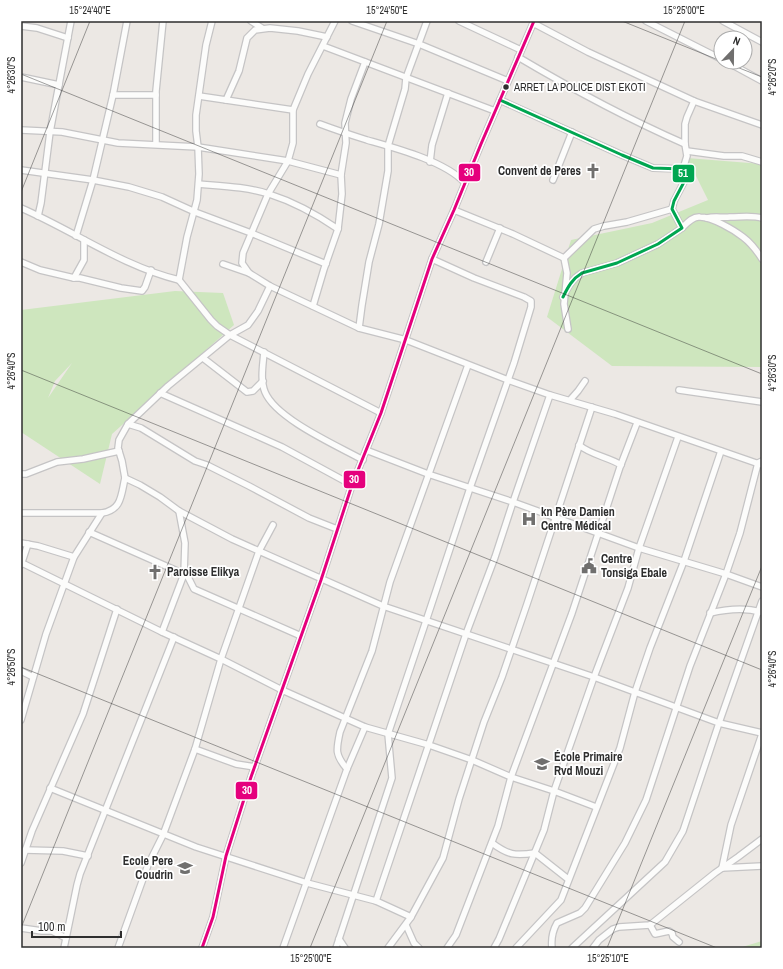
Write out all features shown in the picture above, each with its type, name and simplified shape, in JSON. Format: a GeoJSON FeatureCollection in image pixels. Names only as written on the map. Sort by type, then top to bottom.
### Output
{"type":"FeatureCollection","features":[{"type":"Feature","properties":{"kind":"street"},"geometry":{"type":"LineString","coordinates":[[38,216],[50,132],[71,21]]}},
{"type":"Feature","properties":{"kind":"street"},"geometry":{"type":"LineString","coordinates":[[76,236],[93,180],[103,139],[127,21]]}},
{"type":"Feature","properties":{"kind":"street"},"geometry":{"type":"LineString","coordinates":[[156,144],[156,95],[163,21]]}},
{"type":"Feature","properties":{"kind":"street"},"geometry":{"type":"LineString","coordinates":[[179,280],[187,237],[195,212],[197,200],[199,184],[196,131],[206,45],[212,21]]}},
{"type":"Feature","properties":{"kind":"street"},"geometry":{"type":"LineString","coordinates":[[251,21],[262,28]]}},
{"type":"Feature","properties":{"kind":"street"},"geometry":{"type":"LineString","coordinates":[[249,273],[242,263],[242,257],[268,194],[288,161],[293,143],[293,110],[308,74],[335,21]]}},
{"type":"Feature","properties":{"kind":"street"},"geometry":{"type":"LineString","coordinates":[[352,21],[419,44],[508,81]]}},
{"type":"Feature","properties":{"kind":"street"},"geometry":{"type":"LineString","coordinates":[[359,328],[369,262],[388,171],[388,146],[405,89],[406,78],[427,21]]}},
{"type":"Feature","properties":{"kind":"street"},"geometry":{"type":"LineString","coordinates":[[459,21],[521,50]]}},
{"type":"Feature","properties":{"kind":"street"},"geometry":{"type":"LineString","coordinates":[[646,21],[713,55]]}},
{"type":"Feature","properties":{"kind":"street"},"geometry":{"type":"LineString","coordinates":[[723,21],[762,42]]}},
{"type":"Feature","properties":{"kind":"street"},"geometry":{"type":"LineString","coordinates":[[202,948],[213,917],[226,856],[255,767],[321,580],[352,485],[381,413],[432,259],[534,22],[595,55],[694,101],[762,125]]}},
{"type":"Feature","properties":{"kind":"street"},"geometry":{"type":"LineString","coordinates":[[21,26],[37,28],[68,38]]}},
{"type":"Feature","properties":{"kind":"street"},"geometry":{"type":"LineString","coordinates":[[226,100],[239,71],[247,38],[255,30],[262,28],[298,31],[327,37]]}},
{"type":"Feature","properties":{"kind":"street"},"geometry":{"type":"LineString","coordinates":[[323,46],[495,110]]}},
{"type":"Feature","properties":{"kind":"street"},"geometry":{"type":"LineString","coordinates":[[518,57],[587,96],[685,144]]}},
{"type":"Feature","properties":{"kind":"street"},"geometry":{"type":"LineString","coordinates":[[312,306],[338,229],[342,194],[341,175],[345,153],[345,122],[365,62]]}},
{"type":"Feature","properties":{"kind":"street"},"geometry":{"type":"LineString","coordinates":[[742,70],[762,81]]}},
{"type":"Feature","properties":{"kind":"street"},"geometry":{"type":"LineString","coordinates":[[21,77],[59,85]]}},
{"type":"Feature","properties":{"kind":"street"},"geometry":{"type":"LineString","coordinates":[[430,162],[432,145],[448,93]]}},
{"type":"Feature","properties":{"kind":"street"},"geometry":{"type":"LineString","coordinates":[[113,95],[156,95]]}},
{"type":"Feature","properties":{"kind":"street"},"geometry":{"type":"LineString","coordinates":[[199,96],[293,110]]}},
{"type":"Feature","properties":{"kind":"street"},"geometry":{"type":"LineString","coordinates":[[500,100],[653,168],[683,169]]}},
{"type":"Feature","properties":{"kind":"street"},"geometry":{"type":"LineString","coordinates":[[682,228],[672,209],[674,201],[684,182],[683,169],[687,151],[685,144],[685,124],[694,101]]}},
{"type":"Feature","properties":{"kind":"street"},"geometry":{"type":"LineString","coordinates":[[320,124],[388,146],[430,162],[452,171],[465,183]]}},
{"type":"Feature","properties":{"kind":"street"},"geometry":{"type":"LineString","coordinates":[[21,130],[62,132],[118,143],[198,147],[288,161],[341,175]]}},
{"type":"Feature","properties":{"kind":"street"},"geometry":{"type":"LineString","coordinates":[[553,180],[572,132]]}},
{"type":"Feature","properties":{"kind":"street"},"geometry":{"type":"LineString","coordinates":[[687,151],[724,156],[742,156],[762,162]]}},
{"type":"Feature","properties":{"kind":"street"},"geometry":{"type":"LineString","coordinates":[[21,170],[93,180],[162,197],[195,212],[326,264]]}},
{"type":"Feature","properties":{"kind":"street"},"geometry":{"type":"LineString","coordinates":[[199,184],[268,194],[314,213],[338,229]]}},
{"type":"Feature","properties":{"kind":"street"},"geometry":{"type":"LineString","coordinates":[[21,208],[51,221],[84,240],[151,270],[179,280],[211,320],[230,335],[381,413]]}},
{"type":"Feature","properties":{"kind":"street"},"geometry":{"type":"LineString","coordinates":[[564,258],[594,229],[672,209]]}},
{"type":"Feature","properties":{"kind":"street"},"geometry":{"type":"LineString","coordinates":[[454,210],[500,228],[564,258]]}},
{"type":"Feature","properties":{"kind":"street"},"geometry":{"type":"LineString","coordinates":[[563,297],[573,280],[582,273],[617,263],[658,244],[682,228],[693,218],[700,216],[722,224],[743,237],[754,247],[762,259]]}},
{"type":"Feature","properties":{"kind":"street"},"geometry":{"type":"LineString","coordinates":[[707,218],[718,216],[751,216],[762,218]]}},
{"type":"Feature","properties":{"kind":"street"},"geometry":{"type":"LineString","coordinates":[[486,262],[500,228]]}},
{"type":"Feature","properties":{"kind":"street"},"geometry":{"type":"LineString","coordinates":[[74,278],[84,260],[84,240]]}},
{"type":"Feature","properties":{"kind":"street"},"geometry":{"type":"LineString","coordinates":[[564,258],[567,273],[563,297],[568,329]]}},
{"type":"Feature","properties":{"kind":"street"},"geometry":{"type":"LineString","coordinates":[[336,948],[392,778],[388,734],[470,488],[508,380],[531,307],[531,301],[524,297],[474,278],[432,259]]}},
{"type":"Feature","properties":{"kind":"street"},"geometry":{"type":"LineString","coordinates":[[21,262],[40,270],[121,288],[142,291],[145,288],[151,270]]}},
{"type":"Feature","properties":{"kind":"street"},"geometry":{"type":"LineString","coordinates":[[223,264],[249,273],[270,286],[359,328],[406,340],[468,365],[550,395],[592,407],[678,437],[760,463],[740,533],[726,574],[690,666],[646,800],[625,843],[585,908],[580,913],[558,922],[551,943],[552,948]]}},
{"type":"Feature","properties":{"kind":"street"},"geometry":{"type":"LineString","coordinates":[[21,513],[102,513],[114,510],[118,506],[125,478],[119,451],[119,440],[128,424],[160,394],[230,335],[248,325],[264,301],[270,286]]}},
{"type":"Feature","properties":{"kind":"street"},"geometry":{"type":"LineString","coordinates":[[264,352],[262,372],[265,393],[273,404],[314,434],[362,460]]}},
{"type":"Feature","properties":{"kind":"street"},"geometry":{"type":"LineString","coordinates":[[203,358],[247,392],[253,391],[263,381]]}},
{"type":"Feature","properties":{"kind":"street"},"geometry":{"type":"LineString","coordinates":[[347,769],[339,759],[337,753],[338,738],[372,652],[390,582],[468,365]]}},
{"type":"Feature","properties":{"kind":"street"},"geometry":{"type":"LineString","coordinates":[[570,400],[585,380]]}},
{"type":"Feature","properties":{"kind":"street"},"geometry":{"type":"LineString","coordinates":[[678,390],[762,402]]}},
{"type":"Feature","properties":{"kind":"street"},"geometry":{"type":"LineString","coordinates":[[160,394],[282,447],[352,485]]}},
{"type":"Feature","properties":{"kind":"street"},"geometry":{"type":"LineString","coordinates":[[376,901],[466,634],[496,557],[513,502],[550,395]]}},
{"type":"Feature","properties":{"kind":"street"},"geometry":{"type":"LineString","coordinates":[[388,948],[406,925],[443,858],[459,799],[484,722],[512,649],[592,407]]}},
{"type":"Feature","properties":{"kind":"street"},"geometry":{"type":"LineString","coordinates":[[447,948],[456,934],[492,843],[511,777],[572,613],[621,465],[637,423]]}},
{"type":"Feature","properties":{"kind":"street"},"geometry":{"type":"LineString","coordinates":[[128,424],[141,428],[195,461],[207,465],[249,486],[302,515],[338,529]]}},
{"type":"Feature","properties":{"kind":"street"},"geometry":{"type":"LineString","coordinates":[[494,948],[505,926],[544,830],[554,791],[594,677],[628,588],[639,548],[678,437]]}},
{"type":"Feature","properties":{"kind":"street"},"geometry":{"type":"LineString","coordinates":[[579,445],[587,451],[606,457],[621,465]]}},
{"type":"Feature","properties":{"kind":"street"},"geometry":{"type":"LineString","coordinates":[[366,450],[428,474],[513,502],[639,548],[726,574],[762,587]]}},
{"type":"Feature","properties":{"kind":"street"},"geometry":{"type":"LineString","coordinates":[[21,474],[30,473],[56,462],[83,459],[119,451]]}},
{"type":"Feature","properties":{"kind":"street"},"geometry":{"type":"LineString","coordinates":[[516,948],[561,900],[620,748],[635,692],[650,648],[684,561],[720,451]]}},
{"type":"Feature","properties":{"kind":"street"},"geometry":{"type":"LineString","coordinates":[[125,478],[160,497],[179,512],[232,539],[321,580],[383,606],[594,677],[719,723],[762,734],[731,826],[722,868]]}},
{"type":"Feature","properties":{"kind":"street"},"geometry":{"type":"LineString","coordinates":[[162,632],[184,574],[186,543],[179,512]]}},
{"type":"Feature","properties":{"kind":"street"},"geometry":{"type":"LineString","coordinates":[[21,720],[46,634],[74,556],[102,513]]}},
{"type":"Feature","properties":{"kind":"street"},"geometry":{"type":"LineString","coordinates":[[118,948],[148,865],[163,835],[195,749],[221,659],[259,551],[273,525]]}},
{"type":"Feature","properties":{"kind":"street"},"geometry":{"type":"LineString","coordinates":[[89,532],[184,574],[188,577],[194,589],[301,636]]}},
{"type":"Feature","properties":{"kind":"street"},"geometry":{"type":"LineString","coordinates":[[21,543],[74,556]]}},
{"type":"Feature","properties":{"kind":"street"},"geometry":{"type":"LineString","coordinates":[[28,544],[22,564],[221,659],[282,690],[365,727],[429,745],[472,760],[511,777],[596,807]]}},
{"type":"Feature","properties":{"kind":"street"},"geometry":{"type":"LineString","coordinates":[[575,947],[665,862],[684,830],[719,723],[760,612],[762,601]]}},
{"type":"Feature","properties":{"kind":"street"},"geometry":{"type":"LineString","coordinates":[[21,863],[50,788],[83,714],[117,609]]}},
{"type":"Feature","properties":{"kind":"street"},"geometry":{"type":"LineString","coordinates":[[710,613],[724,610],[744,609],[760,612]]}},
{"type":"Feature","properties":{"kind":"street"},"geometry":{"type":"LineString","coordinates":[[64,948],[77,885],[174,637]]}},
{"type":"Feature","properties":{"kind":"street"},"geometry":{"type":"LineString","coordinates":[[21,671],[33,677]]}},
{"type":"Feature","properties":{"kind":"street"},"geometry":{"type":"LineString","coordinates":[[283,948],[347,769],[365,727]]}},
{"type":"Feature","properties":{"kind":"street"},"geometry":{"type":"LineString","coordinates":[[195,749],[236,764],[255,767]]}},
{"type":"Feature","properties":{"kind":"street"},"geometry":{"type":"LineString","coordinates":[[50,788],[106,812],[196,847],[307,883],[376,901],[411,916]]}},
{"type":"Feature","properties":{"kind":"street"},"geometry":{"type":"LineString","coordinates":[[592,948],[599,940],[613,929],[650,925],[762,838]]}},
{"type":"Feature","properties":{"kind":"street"},"geometry":{"type":"LineString","coordinates":[[492,843],[506,853],[512,855],[535,853],[568,879]]}},
{"type":"Feature","properties":{"kind":"street"},"geometry":{"type":"LineString","coordinates":[[25,850],[63,850],[88,856]]}},
{"type":"Feature","properties":{"kind":"street"},"geometry":{"type":"LineString","coordinates":[[722,868],[762,866]]}},
{"type":"Feature","properties":{"kind":"street"},"geometry":{"type":"LineString","coordinates":[[406,925],[414,943],[419,948]]}},
{"type":"Feature","properties":{"kind":"street"},"geometry":{"type":"LineString","coordinates":[[650,925],[655,934],[669,931],[672,933],[672,937],[679,942]]}},
{"type":"Feature","properties":{"kind":"street"},"geometry":{"type":"LineString","coordinates":[[21,928],[52,931],[66,938]]}},
{"type":"Feature","properties":{"kind":"street"},"geometry":{"type":"LineString","coordinates":[[339,939],[345,948]]}},
{"type":"Feature","properties":{"kind":"green space"},"geometry":{"type":"Polygon","coordinates":[[[687,158],[762,164],[762,367],[612,366],[547,317],[571,240],[652,223],[708,200],[687,158]]]}},
{"type":"Feature","properties":{"kind":"green space"},"geometry":{"type":"Polygon","coordinates":[[[175,291],[223,293],[234,325],[112,434],[100,484],[21,432],[21,310],[175,291]],[[72,363],[55,381],[48,398],[72,363]]]}},
{"type":"Feature","properties":{"kind":"green space"},"geometry":{"type":"Polygon","coordinates":[[[762,941],[762,948],[739,948],[762,941]]]}},
{"type":"Feature","properties":{"kind":"transit line","name":"30"},"geometry":{"type":"LineString","coordinates":[[202,948],[213,917],[226,856],[251,777],[321,580],[352,485],[381,413],[432,259],[534,21]]}},
{"type":"Feature","properties":{"kind":"transit line","name":"51"},"geometry":{"type":"LineString","coordinates":[[500,100],[653,168],[683,169],[684,182],[674,201],[672,209],[682,228],[658,244],[617,263],[582,273],[573,281],[563,297]]}},
{"type":"Feature","properties":{"kind":"place","name":"ARRET LA POLICE DIST EKOTI"},"geometry":{"type":"Point","coordinates":[506,87]}},
{"type":"Feature","properties":{"kind":"place","name":"Convent de Peres"},"geometry":{"type":"Point","coordinates":[593,171]}},
{"type":"Feature","properties":{"kind":"place","name":"kn Père Damien Centre Médical"},"geometry":{"type":"Point","coordinates":[529,519]}},
{"type":"Feature","properties":{"kind":"place","name":"Centre Tonsiga Ebale"},"geometry":{"type":"Point","coordinates":[589,566]}},
{"type":"Feature","properties":{"kind":"place","name":"Paroisse Elikya"},"geometry":{"type":"Point","coordinates":[155,572]}},
{"type":"Feature","properties":{"kind":"place","name":"École Primaire Rvd Mouzi"},"geometry":{"type":"Point","coordinates":[542,764]}},
{"type":"Feature","properties":{"kind":"place","name":"Ecole Pere Coudrin"},"geometry":{"type":"Point","coordinates":[185,868]}}]}
